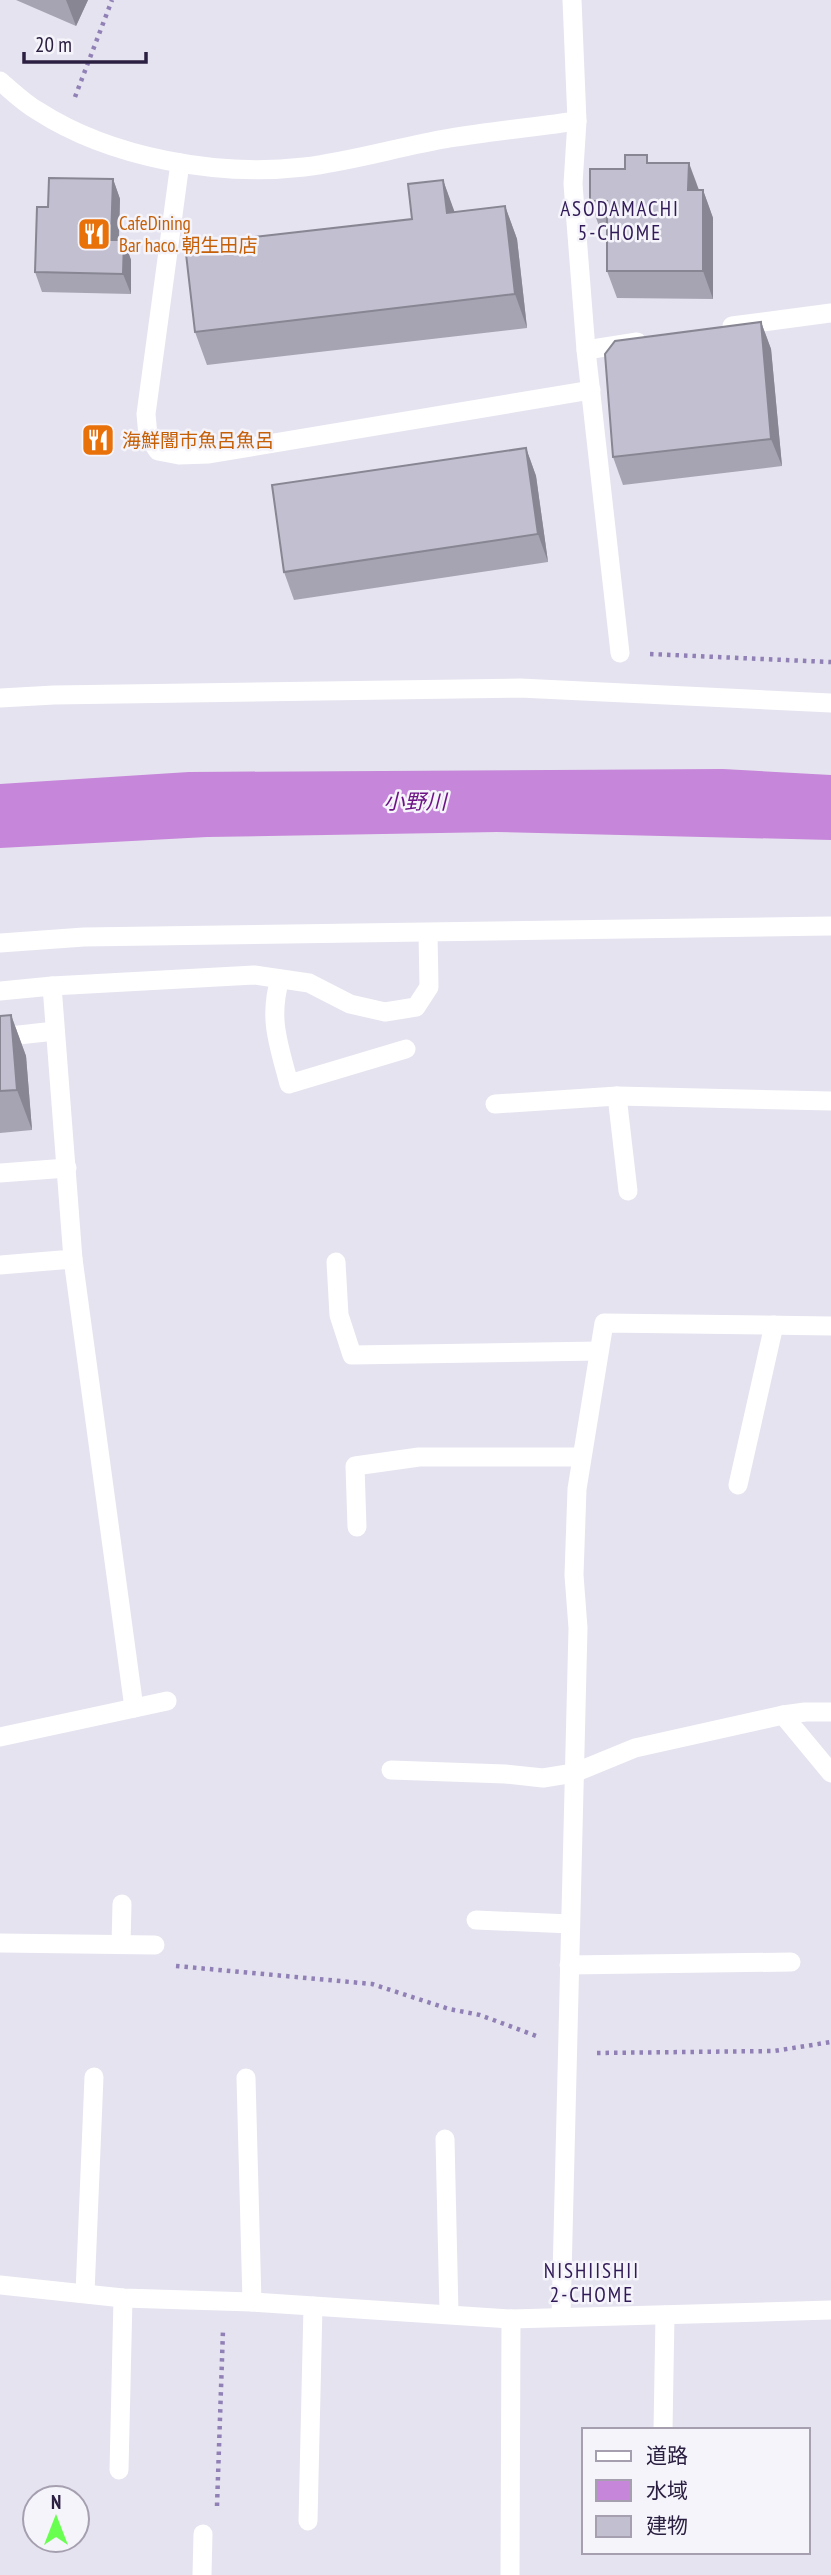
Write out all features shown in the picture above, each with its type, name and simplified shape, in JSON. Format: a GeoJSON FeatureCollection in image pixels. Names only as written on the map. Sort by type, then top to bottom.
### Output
{"type":"FeatureCollection","features":[{"type":"Feature","properties":{"kind":"street"},"geometry":{"type":"LineString","coordinates":[[572,0],[577,121],[573,184],[586,350],[620,653]]}},
{"type":"Feature","properties":{"kind":"street"},"geometry":{"type":"LineString","coordinates":[[0,81],[36,110],[64,126],[119,147],[180,163],[218,169],[268,171],[308,167],[450,138],[577,121]]}},
{"type":"Feature","properties":{"kind":"street"},"geometry":{"type":"LineString","coordinates":[[180,163],[146,414],[148,436],[158,451],[179,455],[208,454],[591,390]]}},
{"type":"Feature","properties":{"kind":"street"},"geometry":{"type":"LineString","coordinates":[[717,329],[831,313]]}},
{"type":"Feature","properties":{"kind":"street"},"geometry":{"type":"LineString","coordinates":[[586,350],[652,339]]}},
{"type":"Feature","properties":{"kind":"street"},"geometry":{"type":"LineString","coordinates":[[0,698],[520,688],[831,703]]}},
{"type":"Feature","properties":{"kind":"street"},"geometry":{"type":"LineString","coordinates":[[0,943],[84,937],[831,926]]}},
{"type":"Feature","properties":{"kind":"street"},"geometry":{"type":"LineString","coordinates":[[0,991],[254,975],[309,983],[350,1004],[385,1012],[416,1007],[429,987],[428,933]]}},
{"type":"Feature","properties":{"kind":"street"},"geometry":{"type":"LineString","coordinates":[[280,979],[274,1000],[274,1022],[289,1084],[406,1049]]}},
{"type":"Feature","properties":{"kind":"street"},"geometry":{"type":"LineString","coordinates":[[52,986],[74,1259],[134,1707]]}},
{"type":"Feature","properties":{"kind":"street"},"geometry":{"type":"LineString","coordinates":[[0,1037],[55,1031]]}},
{"type":"Feature","properties":{"kind":"street"},"geometry":{"type":"LineString","coordinates":[[495,1104],[617,1096],[831,1101]]}},
{"type":"Feature","properties":{"kind":"street"},"geometry":{"type":"LineString","coordinates":[[617,1096],[628,1191]]}},
{"type":"Feature","properties":{"kind":"street"},"geometry":{"type":"LineString","coordinates":[[0,1173],[67,1168]]}},
{"type":"Feature","properties":{"kind":"street"},"geometry":{"type":"LineString","coordinates":[[0,1265],[74,1259]]}},
{"type":"Feature","properties":{"kind":"street"},"geometry":{"type":"LineString","coordinates":[[336,1262],[339,1315],[352,1355],[599,1351]]}},
{"type":"Feature","properties":{"kind":"street"},"geometry":{"type":"LineString","coordinates":[[561,2317],[578,1628],[575,1563],[577,1489],[604,1323],[831,1326]]}},
{"type":"Feature","properties":{"kind":"street"},"geometry":{"type":"LineString","coordinates":[[738,1485],[774,1325]]}},
{"type":"Feature","properties":{"kind":"street"},"geometry":{"type":"LineString","coordinates":[[357,1527],[355,1466],[419,1457],[581,1457]]}},
{"type":"Feature","properties":{"kind":"street"},"geometry":{"type":"LineString","coordinates":[[0,1737],[167,1701]]}},
{"type":"Feature","properties":{"kind":"street"},"geometry":{"type":"LineString","coordinates":[[391,1770],[543,1778],[575,1773],[635,1748],[783,1715],[831,1712]]}},
{"type":"Feature","properties":{"kind":"street"},"geometry":{"type":"LineString","coordinates":[[783,1715],[831,1773]]}},
{"type":"Feature","properties":{"kind":"street"},"geometry":{"type":"LineString","coordinates":[[121,1944],[122,1904]]}},
{"type":"Feature","properties":{"kind":"street"},"geometry":{"type":"LineString","coordinates":[[476,1920],[570,1924]]}},
{"type":"Feature","properties":{"kind":"street"},"geometry":{"type":"LineString","coordinates":[[0,1943],[155,1945]]}},
{"type":"Feature","properties":{"kind":"street"},"geometry":{"type":"LineString","coordinates":[[569,1965],[791,1962]]}},
{"type":"Feature","properties":{"kind":"street"},"geometry":{"type":"LineString","coordinates":[[85,2294],[94,2077]]}},
{"type":"Feature","properties":{"kind":"street"},"geometry":{"type":"LineString","coordinates":[[246,2078],[252,2302]]}},
{"type":"Feature","properties":{"kind":"street"},"geometry":{"type":"LineString","coordinates":[[444,2139],[449,2313]]}},
{"type":"Feature","properties":{"kind":"street"},"geometry":{"type":"LineString","coordinates":[[0,2285],[123,2298],[252,2302],[512,2319],[831,2310]]}},
{"type":"Feature","properties":{"kind":"street"},"geometry":{"type":"LineString","coordinates":[[119,2470],[123,2298]]}},
{"type":"Feature","properties":{"kind":"street"},"geometry":{"type":"LineString","coordinates":[[308,2521],[313,2306]]}},
{"type":"Feature","properties":{"kind":"street"},"geometry":{"type":"LineString","coordinates":[[663,2428],[665,2315]]}},
{"type":"Feature","properties":{"kind":"street"},"geometry":{"type":"LineString","coordinates":[[510,2575],[512,2319]]}},
{"type":"Feature","properties":{"kind":"street"},"geometry":{"type":"LineString","coordinates":[[202,2575],[203,2534]]}},
{"type":"Feature","properties":{"kind":"path"},"geometry":{"type":"LineString","coordinates":[[64,126],[112,0]]}},
{"type":"Feature","properties":{"kind":"path"},"geometry":{"type":"LineString","coordinates":[[164,1965],[372,1984],[449,2009],[480,2015],[547,2039],[567,2050],[587,2053],[774,2051],[831,2042]]}},
{"type":"Feature","properties":{"kind":"path"},"geometry":{"type":"LineString","coordinates":[[203,2534],[216,2522],[224,2301]]}},
{"type":"Feature","properties":{"kind":"water","name":"小野川"},"geometry":{"type":"Polygon","coordinates":[[[723,769],[831,775],[831,840],[497,832],[207,837],[0,848],[0,784],[189,772],[723,769]]]}},
{"type":"Feature","properties":{"kind":"building"},"geometry":{"type":"Polygon","coordinates":[[[625,155],[647,155],[647,163],[689,163],[688,190],[703,190],[703,271],[607,271],[607,201],[590,201],[590,169],[625,169],[625,155]]]}},
{"type":"Feature","properties":{"kind":"building"},"geometry":{"type":"Polygon","coordinates":[[[49,178],[113,179],[111,240],[124,240],[123,274],[35,272],[37,207],[48,207],[49,178]]]}},
{"type":"Feature","properties":{"kind":"building"},"geometry":{"type":"Polygon","coordinates":[[[443,180],[447,213],[505,206],[515,294],[195,332],[185,245],[412,219],[408,184],[443,180]]]}},
{"type":"Feature","properties":{"kind":"building"},"geometry":{"type":"Polygon","coordinates":[[[761,322],[771,439],[613,457],[605,354],[615,341],[761,322]]]}},
{"type":"Feature","properties":{"kind":"building"},"geometry":{"type":"Polygon","coordinates":[[[526,448],[538,534],[284,572],[272,485],[526,448]]]}},
{"type":"Feature","properties":{"kind":"building"},"geometry":{"type":"Polygon","coordinates":[[[11,1015],[17,1090],[0,1091],[0,1016],[11,1015]]]}},
{"type":"Feature","properties":{"kind":"place","name":"CafeDining Bar haco. 朝生田店"},"geometry":{"type":"Point","coordinates":[94,234]}},
{"type":"Feature","properties":{"kind":"place","name":"海鮮闇市魚呂魚呂"},"geometry":{"type":"Point","coordinates":[98,440]}},
{"type":"Feature","properties":{"kind":"district","name":"ASODAMACHI 5-CHOME"},"geometry":{"type":"Point","coordinates":[620,220]}},
{"type":"Feature","properties":{"kind":"district","name":"NISHIISHII 2-CHOME"},"geometry":{"type":"Point","coordinates":[592,2282]}}]}
